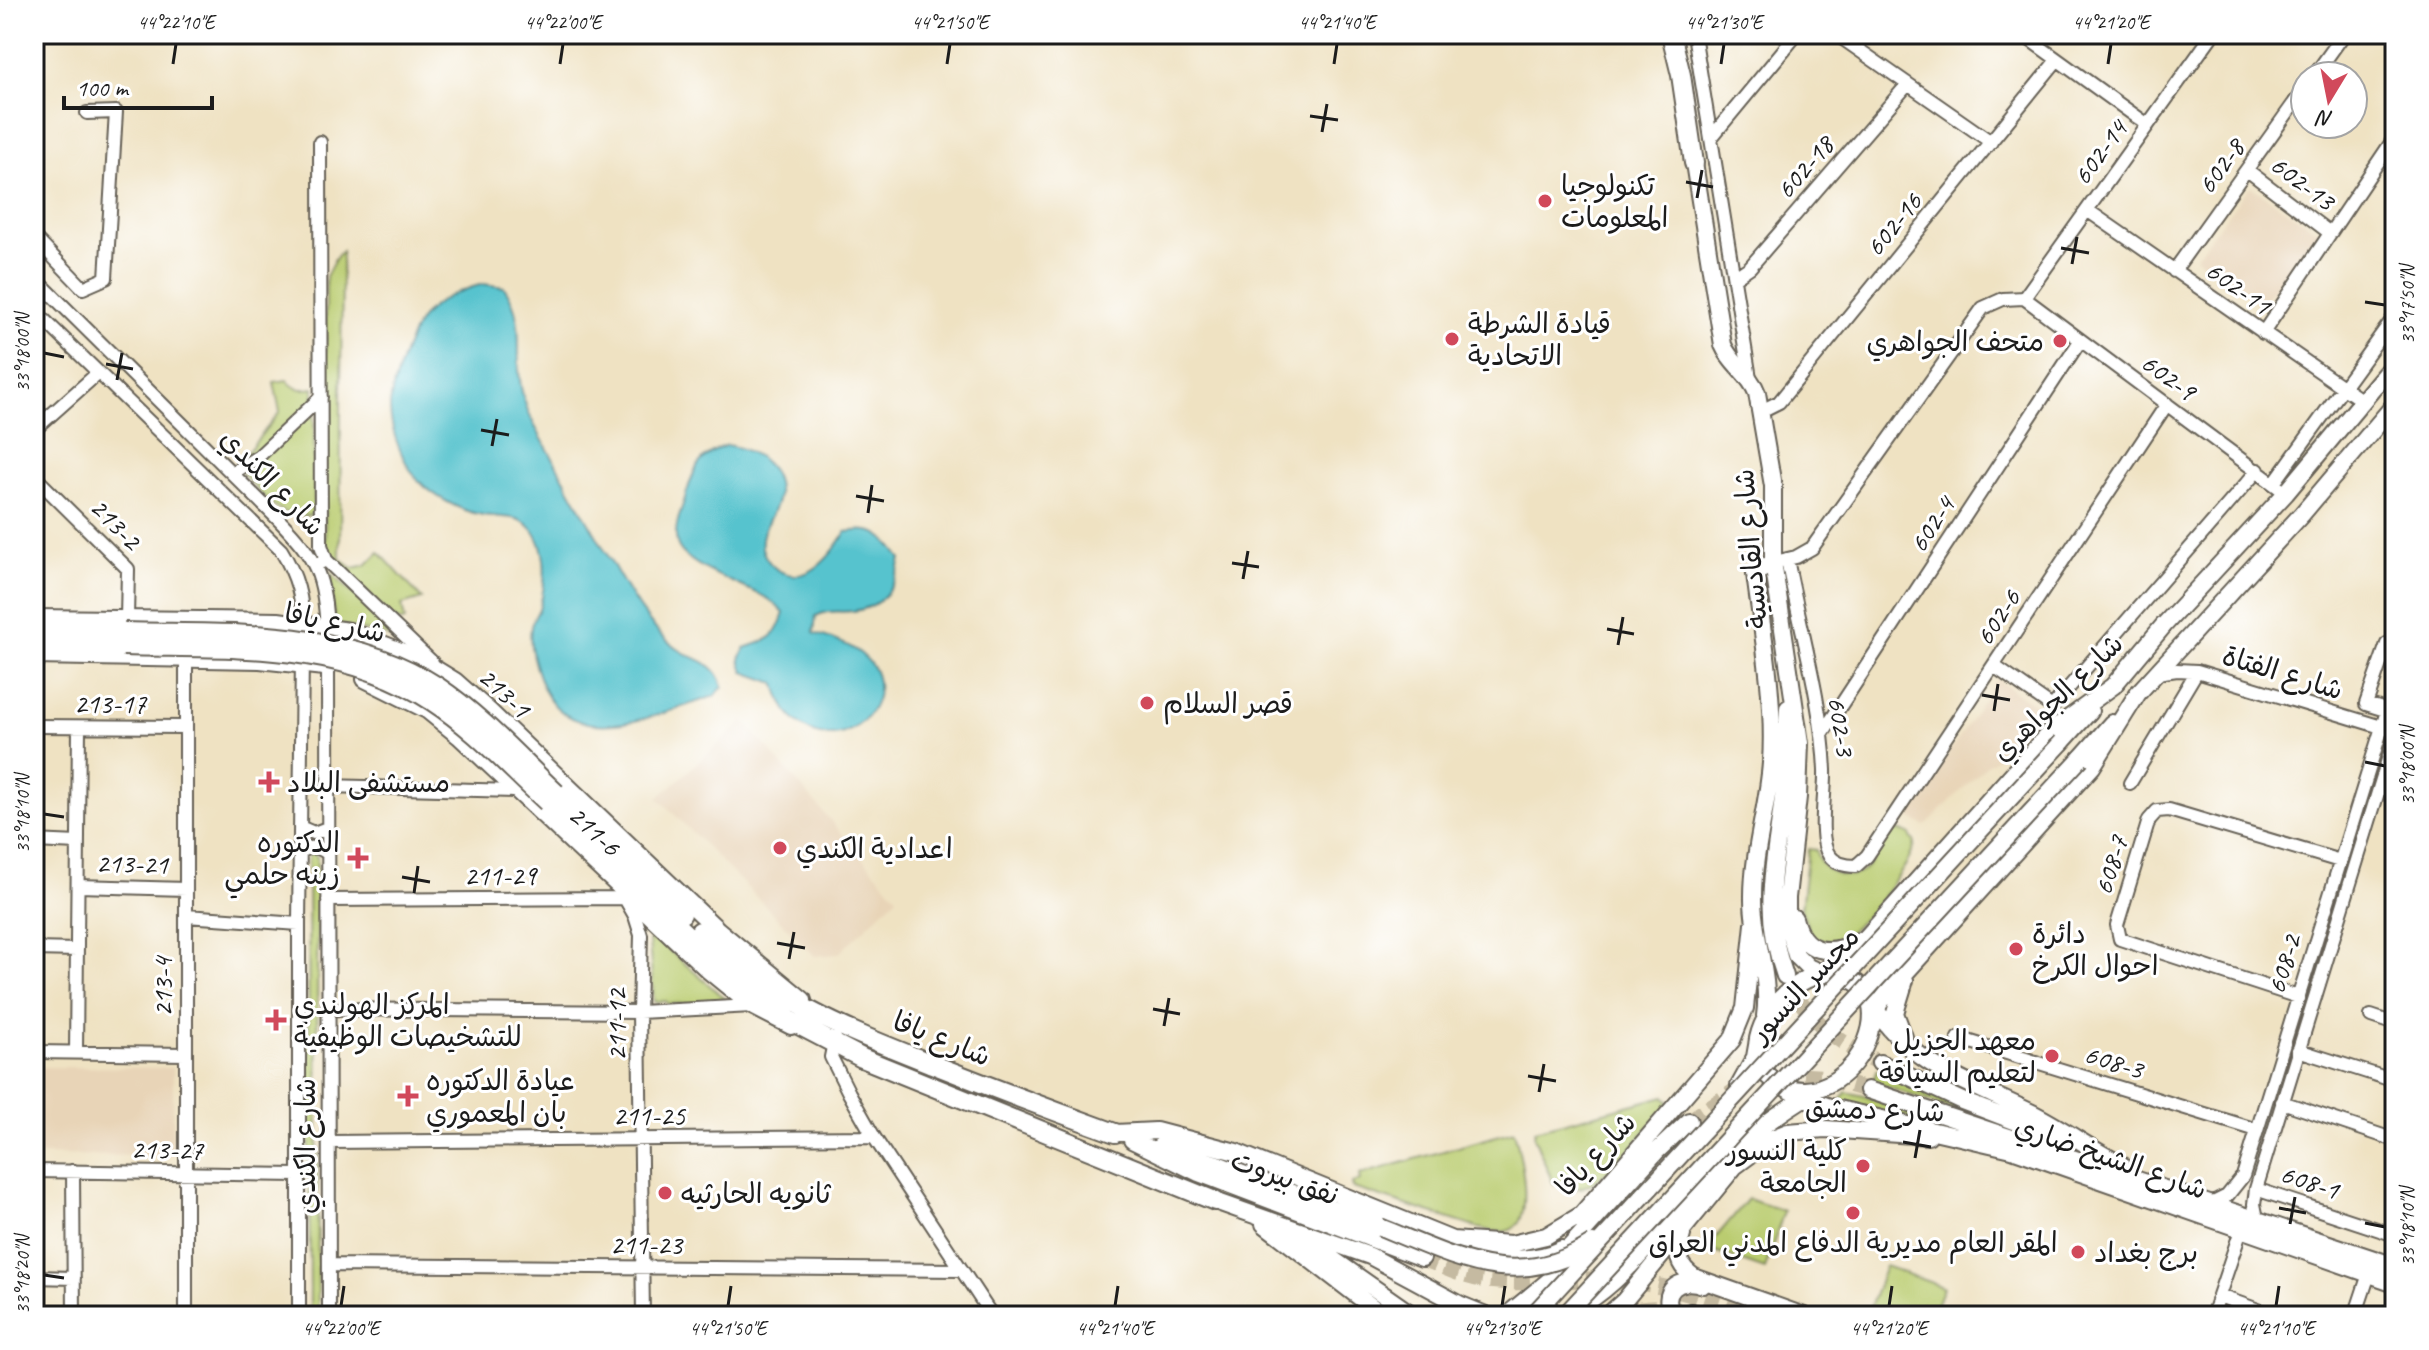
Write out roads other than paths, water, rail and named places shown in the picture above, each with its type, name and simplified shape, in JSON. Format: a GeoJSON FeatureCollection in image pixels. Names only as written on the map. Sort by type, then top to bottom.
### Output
{"type":"FeatureCollection","features":[{"type":"Feature","properties":{"kind":"highway"},"geometry":{"type":"LineString","coordinates":[[1671,34],[1681,75],[1694,163]]}},
{"type":"Feature","properties":{"kind":"highway","name":"شارع يافا"},"geometry":{"type":"LineString","coordinates":[[34,630],[125,632],[313,654],[365,667],[392,678],[433,701],[552,798],[713,943],[776,993],[844,1029],[1019,1099],[1124,1136]]}},
{"type":"Feature","properties":{"kind":"highway","name":"شارع يافا"},"geometry":{"type":"LineString","coordinates":[[34,644],[125,632]]}},
{"type":"Feature","properties":{"kind":"highway","name":"شارع يافا"},"geometry":{"type":"LineString","coordinates":[[552,798],[710,957],[789,1020],[883,1067],[1215,1201]]}},
{"type":"Feature","properties":{"kind":"main road","name":"شارع القادسية"},"geometry":{"type":"LineString","coordinates":[[1694,163],[1723,345],[1734,365],[1750,380],[1757,393],[1773,486],[1788,663],[1800,743],[1797,810],[1786,911],[1792,947],[1815,975]]}},
{"type":"Feature","properties":{"kind":"main road","name":"شارع الجواهري"},"geometry":{"type":"LineString","coordinates":[[1815,975],[1838,966],[1867,937],[2050,732],[2113,686],[2280,488],[2364,402],[2395,362]]}},
{"type":"Feature","properties":{"kind":"main road","name":"شارع الجواهري"},"geometry":{"type":"LineString","coordinates":[[1872,1011],[2092,767],[2138,693],[2392,413]]}},
{"type":"Feature","properties":{"kind":"main road","name":"شارع القادسية"},"geometry":{"type":"LineString","coordinates":[[1765,1016],[1766,982],[1754,924],[1754,869],[1772,742],[1770,690],[1755,574],[1780,561]]}},
{"type":"Feature","properties":{"kind":"main road","name":"213-1"},"geometry":{"type":"LineString","coordinates":[[34,618],[125,632],[278,621],[370,637],[416,657],[455,681],[490,712],[718,930],[801,999],[844,1029]]}},
{"type":"Feature","properties":{"kind":"main road"},"geometry":{"type":"LineString","coordinates":[[34,656],[186,659],[328,668]]}},
{"type":"Feature","properties":{"kind":"main road"},"geometry":{"type":"LineString","coordinates":[[1785,976],[1773,940],[1770,909],[1787,759],[1788,663]]}},
{"type":"Feature","properties":{"kind":"main road","name":"211-6"},"geometry":{"type":"LineString","coordinates":[[328,668],[381,684],[427,710],[708,970],[769,1017],[828,1042]]}},
{"type":"Feature","properties":{"kind":"main road","name":"مجسر النسور"},"geometry":{"type":"LineString","coordinates":[[1532,1316],[2113,686]]}},
{"type":"Feature","properties":{"kind":"main road","name":"مجسر النسور"},"geometry":{"type":"LineString","coordinates":[[1564,1316],[2138,693]]}},
{"type":"Feature","properties":{"kind":"main road"},"geometry":{"type":"LineString","coordinates":[[1789,885],[1796,929],[1803,940],[1814,948],[1826,952],[1840,950],[1867,937]]}},
{"type":"Feature","properties":{"kind":"main road","name":"شارع يافا"},"geometry":{"type":"LineString","coordinates":[[1124,1136],[1156,1131],[1236,1152],[1452,1240],[1492,1245],[1528,1241],[1564,1227],[1595,1200],[1732,1040],[1745,1008],[1754,924]]}},
{"type":"Feature","properties":{"kind":"main road"},"geometry":{"type":"LineString","coordinates":[[1867,937],[1857,961],[1863,974],[1871,979],[1890,980],[1912,967]]}},
{"type":"Feature","properties":{"kind":"main road"},"geometry":{"type":"LineString","coordinates":[[1912,967],[1899,995],[1895,1013],[1901,1034],[1913,1052]]}},
{"type":"Feature","properties":{"kind":"main road"},"geometry":{"type":"LineString","coordinates":[[1510,1314],[1563,1271],[1606,1230],[1734,1094],[1750,1067],[1765,1016],[1784,992],[1815,975],[1847,977],[1859,985],[1872,1011],[1865,1047],[1857,1060],[1834,1080],[1772,1120],[1617,1278],[1593,1298]]}},
{"type":"Feature","properties":{"kind":"main road","name":"شارع الشيخ ضاري"},"geometry":{"type":"LineString","coordinates":[[1872,1011],[1913,1052],[2170,1189]]}},
{"type":"Feature","properties":{"kind":"main road"},"geometry":{"type":"LineString","coordinates":[[1758,1040],[1763,1066],[1777,1083],[1801,1090],[1834,1080]]}},
{"type":"Feature","properties":{"kind":"main road"},"geometry":{"type":"LineString","coordinates":[[1880,1063],[1962,1101],[2105,1156]]}},
{"type":"Feature","properties":{"kind":"main road","name":"شارع الشيخ ضاري"},"geometry":{"type":"LineString","coordinates":[[1777,1083],[1804,1098],[1851,1112],[1981,1140],[2395,1283]]}},
{"type":"Feature","properties":{"kind":"main road","name":"شارع الشيخ ضاري"},"geometry":{"type":"LineString","coordinates":[[1868,1090],[2395,1266]]}},
{"type":"Feature","properties":{"kind":"main road"},"geometry":{"type":"LineString","coordinates":[[1725,1165],[1772,1120],[1786,1111],[1808,1108],[1851,1112]]}},
{"type":"Feature","properties":{"kind":"main road"},"geometry":{"type":"LineString","coordinates":[[1510,1314],[1656,1152],[1689,1121]]}},
{"type":"Feature","properties":{"kind":"main road","name":"شارع دمشق"},"geometry":{"type":"LineString","coordinates":[[1607,1316],[1624,1301],[1684,1228],[1725,1165],[1763,1143],[1788,1132],[1825,1129],[1981,1140]]}},
{"type":"Feature","properties":{"kind":"main road"},"geometry":{"type":"LineString","coordinates":[[1750,1144],[1788,1132]]}},
{"type":"Feature","properties":{"kind":"main road"},"geometry":{"type":"LineString","coordinates":[[1124,1136],[1217,1164],[1477,1264],[1512,1269],[1562,1260],[1592,1244],[1620,1223]]}},
{"type":"Feature","properties":{"kind":"main road","name":"نفق بيروت"},"geometry":{"type":"LineString","coordinates":[[1124,1136],[1199,1173],[1422,1258]]}},
{"type":"Feature","properties":{"kind":"main road","name":"شارع يافا"},"geometry":{"type":"LineString","coordinates":[[1215,1201],[1370,1256],[1461,1305],[1488,1316]]}},
{"type":"Feature","properties":{"kind":"main road","name":"نفق بيروت"},"geometry":{"type":"LineString","coordinates":[[1215,1201],[1331,1258],[1414,1316]]}},
{"type":"Feature","properties":{"kind":"main road"},"geometry":{"type":"LineString","coordinates":[[1264,1224],[1384,1316]]}},
{"type":"Feature","properties":{"kind":"main road"},"geometry":{"type":"LineString","coordinates":[[1684,1228],[1678,1247],[1680,1265],[1694,1277],[1804,1316]]}},
{"type":"Feature","properties":{"kind":"main road"},"geometry":{"type":"LineString","coordinates":[[1452,1240],[1488,1254],[1516,1259],[1544,1256],[1573,1243]]}},
{"type":"Feature","properties":{"kind":"main road"},"geometry":{"type":"LineString","coordinates":[[1673,1316],[1668,1298],[1671,1291],[1683,1282],[1728,1290]]}},
{"type":"Feature","properties":{"kind":"street"},"geometry":{"type":"LineString","coordinates":[[1694,34],[1750,380]]}},
{"type":"Feature","properties":{"kind":"street"},"geometry":{"type":"LineString","coordinates":[[1711,138],[1797,34]]}},
{"type":"Feature","properties":{"kind":"street"},"geometry":{"type":"LineString","coordinates":[[1836,34],[1991,142]]}},
{"type":"Feature","properties":{"kind":"street"},"geometry":{"type":"LineString","coordinates":[[2022,34],[2148,125]]}},
{"type":"Feature","properties":{"kind":"street","name":"602-14"},"geometry":{"type":"LineString","coordinates":[[2024,298],[2213,34]]}},
{"type":"Feature","properties":{"kind":"street"},"geometry":{"type":"LineString","coordinates":[[2325,60],[2344,34]]}},
{"type":"Feature","properties":{"kind":"street","name":"602-16"},"geometry":{"type":"LineString","coordinates":[[1761,411],[1779,402],[2057,60]]}},
{"type":"Feature","properties":{"kind":"street","name":"602-18"},"geometry":{"type":"LineString","coordinates":[[1734,278],[1750,267],[1908,84]]}},
{"type":"Feature","properties":{"kind":"street","name":"602-8"},"geometry":{"type":"LineString","coordinates":[[2174,271],[2289,111]]}},
{"type":"Feature","properties":{"kind":"street"},"geometry":{"type":"LineString","coordinates":[[34,237],[83,288],[106,278],[116,112],[87,113]]}},
{"type":"Feature","properties":{"kind":"street"},"geometry":{"type":"LineString","coordinates":[[2263,333],[2395,137]]}},
{"type":"Feature","properties":{"kind":"street"},"geometry":{"type":"LineString","coordinates":[[320,142],[321,562],[430,659],[435,668]]}},
{"type":"Feature","properties":{"kind":"street","name":"602-13"},"geometry":{"type":"LineString","coordinates":[[2247,170],[2330,233]]}},
{"type":"Feature","properties":{"kind":"street","name":"602-11"},"geometry":{"type":"LineString","coordinates":[[2087,210],[2364,402]]}},
{"type":"Feature","properties":{"kind":"street","name":"شارع الكندي"},"geometry":{"type":"LineString","coordinates":[[34,277],[321,562],[328,668],[329,1316]]}},
{"type":"Feature","properties":{"kind":"street"},"geometry":{"type":"LineString","coordinates":[[1780,561],[1812,548],[1983,308],[2003,299],[2024,298]]}},
{"type":"Feature","properties":{"kind":"street","name":"602-9"},"geometry":{"type":"LineString","coordinates":[[2024,298],[2280,488]]}},
{"type":"Feature","properties":{"kind":"street","name":"شارع الكندي"},"geometry":{"type":"LineString","coordinates":[[34,310],[281,550],[295,573],[303,624],[299,1316]]}},
{"type":"Feature","properties":{"kind":"street"},"geometry":{"type":"LineString","coordinates":[[2280,488],[2343,387],[2395,316]]}},
{"type":"Feature","properties":{"kind":"street","name":"602-4"},"geometry":{"type":"LineString","coordinates":[[1822,734],[2080,341]]}},
{"type":"Feature","properties":{"kind":"street"},"geometry":{"type":"LineString","coordinates":[[34,430],[98,373]]}},
{"type":"Feature","properties":{"kind":"street"},"geometry":{"type":"LineString","coordinates":[[232,473],[279,438],[321,397]]}},
{"type":"Feature","properties":{"kind":"street","name":"602-6"},"geometry":{"type":"LineString","coordinates":[[1867,856],[2167,404]]}},
{"type":"Feature","properties":{"kind":"street"},"geometry":{"type":"LineString","coordinates":[[195,466],[209,450]]}},
{"type":"Feature","properties":{"kind":"street"},"geometry":{"type":"LineString","coordinates":[[1994,666],[2048,706],[2053,706],[2258,470]]}},
{"type":"Feature","properties":{"kind":"street","name":"213-2"},"geometry":{"type":"LineString","coordinates":[[34,476],[128,569],[125,632]]}},
{"type":"Feature","properties":{"kind":"street"},"geometry":{"type":"LineString","coordinates":[[236,506],[250,490]]}},
{"type":"Feature","properties":{"kind":"street","name":"602-3"},"geometry":{"type":"LineString","coordinates":[[1780,561],[1822,734],[1825,771],[1823,829],[1829,855],[1848,866],[1856,866],[1867,856]]}},
{"type":"Feature","properties":{"kind":"street","name":"شارع الفتاة"},"geometry":{"type":"LineString","coordinates":[[2387,644],[2366,704],[2391,712]]}},
{"type":"Feature","properties":{"kind":"street","name":"213-4"},"geometry":{"type":"LineString","coordinates":[[186,659],[186,1316]]}},
{"type":"Feature","properties":{"kind":"street"},"geometry":{"type":"LineString","coordinates":[[2130,783],[2197,671]]}},
{"type":"Feature","properties":{"kind":"street","name":"شارع الفتاة"},"geometry":{"type":"LineString","coordinates":[[2157,673],[2197,671],[2391,732]]}},
{"type":"Feature","properties":{"kind":"street"},"geometry":{"type":"LineString","coordinates":[[2391,712],[2391,732]]}},
{"type":"Feature","properties":{"kind":"street","name":"213-17"},"geometry":{"type":"LineString","coordinates":[[34,726],[186,727]]}},
{"type":"Feature","properties":{"kind":"street"},"geometry":{"type":"LineString","coordinates":[[76,1053],[79,727]]}},
{"type":"Feature","properties":{"kind":"street","name":"608-2"},"geometry":{"type":"LineString","coordinates":[[2257,1219],[2254,1204],[2256,1189],[2380,786],[2391,732]]}},
{"type":"Feature","properties":{"kind":"street","name":"608-2"},"geometry":{"type":"LineString","coordinates":[[2213,1203],[2227,1196],[2243,1176],[2340,861],[2391,732]]}},
{"type":"Feature","properties":{"kind":"street"},"geometry":{"type":"LineString","coordinates":[[470,790],[484,778],[484,760]]}},
{"type":"Feature","properties":{"kind":"street"},"geometry":{"type":"LineString","coordinates":[[327,786],[515,791]]}},
{"type":"Feature","properties":{"kind":"street"},"geometry":{"type":"LineString","coordinates":[[2380,786],[2395,790]]}},
{"type":"Feature","properties":{"kind":"street","name":"608-7"},"geometry":{"type":"LineString","coordinates":[[2298,997],[2120,939],[2117,925],[2149,820],[2157,811],[2169,810],[2340,861]]}},
{"type":"Feature","properties":{"kind":"street"},"geometry":{"type":"LineString","coordinates":[[300,827],[314,833],[327,828]]}},
{"type":"Feature","properties":{"kind":"street"},"geometry":{"type":"LineString","coordinates":[[34,841],[78,843]]}},
{"type":"Feature","properties":{"kind":"street"},"geometry":{"type":"LineString","coordinates":[[300,853],[312,847],[328,854]]}},
{"type":"Feature","properties":{"kind":"street","name":"213-21"},"geometry":{"type":"LineString","coordinates":[[78,886],[186,889]]}},
{"type":"Feature","properties":{"kind":"street","name":"211-29"},"geometry":{"type":"LineString","coordinates":[[328,900],[620,891]]}},
{"type":"Feature","properties":{"kind":"street","name":"211-12"},"geometry":{"type":"LineString","coordinates":[[620,891],[635,916],[641,935],[639,1012],[643,1316]]}},
{"type":"Feature","properties":{"kind":"street"},"geometry":{"type":"LineString","coordinates":[[186,916],[299,924]]}},
{"type":"Feature","properties":{"kind":"street"},"geometry":{"type":"LineString","coordinates":[[34,949],[77,950]]}},
{"type":"Feature","properties":{"kind":"street"},"geometry":{"type":"LineString","coordinates":[[328,1009],[639,1012],[752,1006]]}},
{"type":"Feature","properties":{"kind":"street"},"geometry":{"type":"LineString","coordinates":[[2371,1016],[2395,1024]]}},
{"type":"Feature","properties":{"kind":"street"},"geometry":{"type":"LineString","coordinates":[[844,1029],[828,1042],[834,1066],[874,1137],[992,1316]]}},
{"type":"Feature","properties":{"kind":"street","name":"608-3"},"geometry":{"type":"LineString","coordinates":[[1958,1038],[2257,1130]]}},
{"type":"Feature","properties":{"kind":"street"},"geometry":{"type":"LineString","coordinates":[[2298,1050],[2395,1081]]}},
{"type":"Feature","properties":{"kind":"street"},"geometry":{"type":"LineString","coordinates":[[34,1052],[186,1054]]}},
{"type":"Feature","properties":{"kind":"street"},"geometry":{"type":"LineString","coordinates":[[2264,1107],[2280,1107],[2395,1140]]}},
{"type":"Feature","properties":{"kind":"street","name":"211-25"},"geometry":{"type":"LineString","coordinates":[[329,1142],[874,1137]]}},
{"type":"Feature","properties":{"kind":"street","name":"213-27"},"geometry":{"type":"LineString","coordinates":[[34,1171],[299,1175]]}},
{"type":"Feature","properties":{"kind":"street"},"geometry":{"type":"LineString","coordinates":[[73,1171],[74,1316]]}},
{"type":"Feature","properties":{"kind":"street","name":"608-1"},"geometry":{"type":"LineString","coordinates":[[2256,1189],[2395,1235]]}},
{"type":"Feature","properties":{"kind":"street"},"geometry":{"type":"LineString","coordinates":[[2212,1316],[2241,1230]]}},
{"type":"Feature","properties":{"kind":"street","name":"211-23"},"geometry":{"type":"LineString","coordinates":[[330,1265],[962,1270]]}},
{"type":"Feature","properties":{"kind":"street"},"geometry":{"type":"LineString","coordinates":[[2355,1316],[2369,1274]]}},
{"type":"Feature","properties":{"kind":"street"},"geometry":{"type":"LineString","coordinates":[[34,1277],[74,1278]]}},
{"type":"Feature","properties":{"kind":"street"},"geometry":{"type":"LineString","coordinates":[[2219,1296],[2275,1316]]}},
{"type":"Feature","properties":{"kind":"water"},"geometry":{"type":"Polygon","coordinates":[[[483,284],[504,287],[512,301],[518,328],[520,385],[537,430],[574,496],[647,619],[678,649],[716,672],[723,686],[715,696],[644,719],[618,724],[594,724],[572,718],[553,704],[540,680],[530,641],[531,627],[544,587],[545,567],[542,548],[533,530],[516,519],[466,511],[448,502],[425,487],[408,466],[395,437],[390,409],[393,387],[407,345],[419,322],[431,308],[452,295],[483,284]]]}},
{"type":"Feature","properties":{"kind":"water"},"geometry":{"type":"Polygon","coordinates":[[[727,445],[763,460],[775,475],[778,496],[765,528],[762,548],[775,568],[786,574],[807,573],[825,560],[846,532],[857,530],[879,535],[901,559],[891,587],[880,600],[863,609],[816,616],[814,633],[860,653],[872,666],[878,682],[876,699],[869,714],[841,734],[823,735],[805,728],[787,711],[775,683],[744,672],[740,659],[745,648],[771,637],[784,613],[765,597],[690,560],[677,543],[678,519],[695,470],[704,458],[727,445]]]}},
{"type":"Feature","properties":{"kind":"tunnel"},"geometry":{"type":"LineString","coordinates":[[1786,977],[1814,1018],[1837,1038],[1880,1063]]}},
{"type":"Feature","properties":{"kind":"tunnel"},"geometry":{"type":"LineString","coordinates":[[1780,1074],[1822,1077],[1868,1090]]}},
{"type":"Feature","properties":{"kind":"tunnel"},"geometry":{"type":"LineString","coordinates":[[1689,1121],[1739,1088]]}},
{"type":"Feature","properties":{"kind":"tunnel"},"geometry":{"type":"LineString","coordinates":[[1422,1258],[1461,1274],[1502,1282],[1591,1279],[1642,1283],[1756,1316]]}},
{"type":"Feature","properties":{"kind":"tunnel"},"geometry":{"type":"LineString","coordinates":[[1616,1316],[1653,1308],[1691,1312]]}},
{"type":"Feature","properties":{"kind":"place","name":"تكنولوجيا المعلومات"},"geometry":{"type":"Point","coordinates":[1545,201]}},
{"type":"Feature","properties":{"kind":"place","name":"قيادة الشرطة الاتحادية"},"geometry":{"type":"Point","coordinates":[1452,339]}},
{"type":"Feature","properties":{"kind":"place","name":"متحف الجواهري"},"geometry":{"type":"Point","coordinates":[2060,341]}},
{"type":"Feature","properties":{"kind":"place","name":"قصر السلام"},"geometry":{"type":"Point","coordinates":[1147,703]}},
{"type":"Feature","properties":{"kind":"place","name":"مستشفى البلاد"},"geometry":{"type":"Point","coordinates":[269,782]}},
{"type":"Feature","properties":{"kind":"place","name":"اعدادية الكندي"},"geometry":{"type":"Point","coordinates":[780,848]}},
{"type":"Feature","properties":{"kind":"place","name":"الدكتوره زينه حلمي"},"geometry":{"type":"Point","coordinates":[358,858]}},
{"type":"Feature","properties":{"kind":"place","name":"دائرة احوال الكرخ"},"geometry":{"type":"Point","coordinates":[2016,949]}},
{"type":"Feature","properties":{"kind":"place","name":"المركز الهولندي للتشخيصات الوظيفية"},"geometry":{"type":"Point","coordinates":[276,1020]}},
{"type":"Feature","properties":{"kind":"place","name":"معهد الجزيل لتعليم السياقة"},"geometry":{"type":"Point","coordinates":[2052,1056]}},
{"type":"Feature","properties":{"kind":"place","name":"عيادة الدكتوره بان المعموري"},"geometry":{"type":"Point","coordinates":[408,1096]}},
{"type":"Feature","properties":{"kind":"place","name":"كلية النسور الجامعة"},"geometry":{"type":"Point","coordinates":[1863,1166]}},
{"type":"Feature","properties":{"kind":"place","name":"ثانويه الحارثيه"},"geometry":{"type":"Point","coordinates":[665,1193]}},
{"type":"Feature","properties":{"kind":"place","name":"المقر العام مديرية الدفاع المدني العراق"},"geometry":{"type":"Point","coordinates":[1853,1213]}},
{"type":"Feature","properties":{"kind":"place","name":"برج بغداد"},"geometry":{"type":"Point","coordinates":[2078,1252]}}]}
